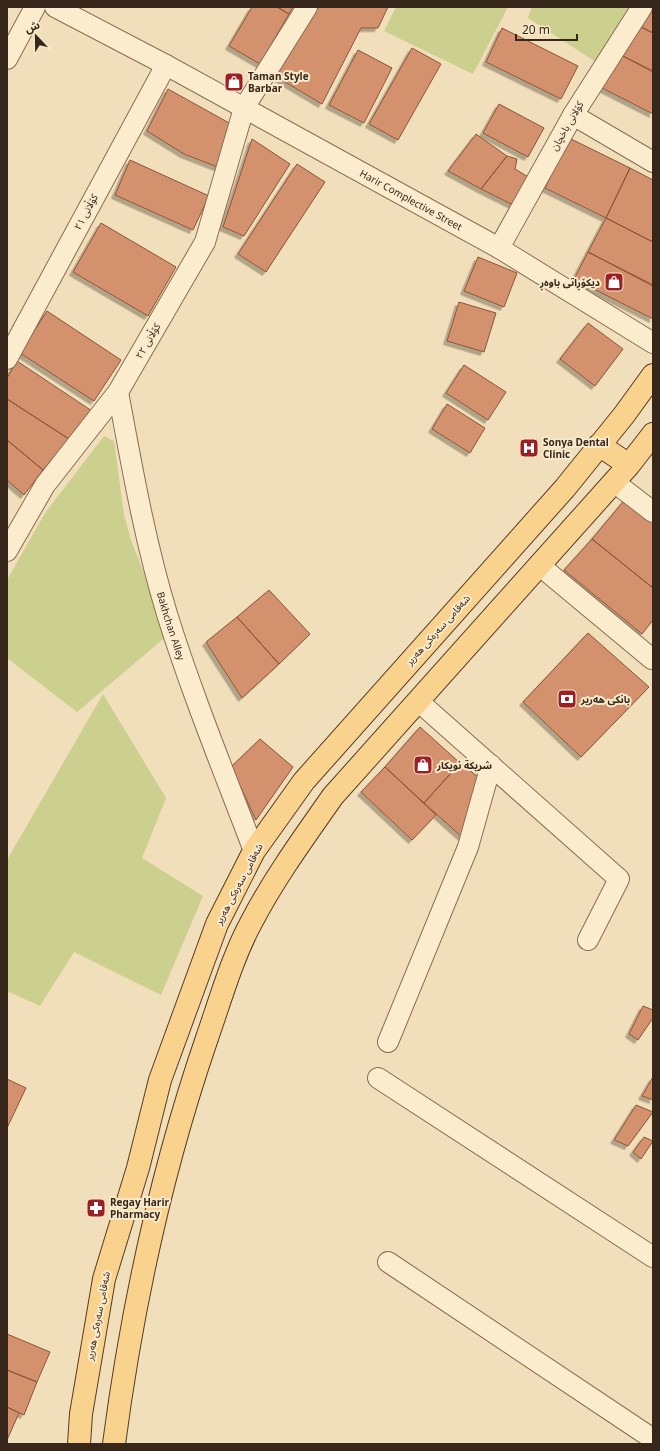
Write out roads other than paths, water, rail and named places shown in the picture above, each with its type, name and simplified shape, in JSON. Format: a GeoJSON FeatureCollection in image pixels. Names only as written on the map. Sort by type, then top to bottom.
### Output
{"type":"FeatureCollection","features":[{"type":"Feature","properties":{"kind":"main road","name":"شەقامی سەرەکی هەریر"},"geometry":{"type":"LineString","coordinates":[[79,1444],[81,1414],[104,1279],[138,1168],[160,1080],[217,924],[254,850],[304,781],[565,488],[624,415],[653,375]]}},
{"type":"Feature","properties":{"kind":"main road"},"geometry":{"type":"LineString","coordinates":[[114,1444],[138,1296],[169,1164],[198,1066],[236,958],[251,921],[292,856],[333,796],[630,465],[653,434]]}},
{"type":"Feature","properties":{"kind":"main road"},"geometry":{"type":"LineString","coordinates":[[599,445],[630,465]]}},
{"type":"Feature","properties":{"kind":"street"},"geometry":{"type":"LineString","coordinates":[[7,59],[35,7]]}},
{"type":"Feature","properties":{"kind":"street","name":"Harir Complective Street"},"geometry":{"type":"LineString","coordinates":[[55,7],[166,65],[499,248],[653,343]]}},
{"type":"Feature","properties":{"kind":"street","name":"کۆڵانی ٢٢"},"geometry":{"type":"LineString","coordinates":[[7,551],[45,485],[118,392],[205,242],[244,108],[307,7]]}},
{"type":"Feature","properties":{"kind":"street","name":"کۆلانی باخچان"},"geometry":{"type":"LineString","coordinates":[[499,248],[573,115],[642,7]]}},
{"type":"Feature","properties":{"kind":"street","name":"کۆڵانی ٢١"},"geometry":{"type":"LineString","coordinates":[[7,359],[166,65]]}},
{"type":"Feature","properties":{"kind":"street"},"geometry":{"type":"LineString","coordinates":[[573,115],[653,162]]}},
{"type":"Feature","properties":{"kind":"street","name":"Bakhchan Alley"},"geometry":{"type":"LineString","coordinates":[[118,392],[140,505],[167,613],[194,696],[254,850]]}},
{"type":"Feature","properties":{"kind":"street"},"geometry":{"type":"LineString","coordinates":[[614,482],[653,512]]}},
{"type":"Feature","properties":{"kind":"street"},"geometry":{"type":"LineString","coordinates":[[539,565],[652,659]]}},
{"type":"Feature","properties":{"kind":"street"},"geometry":{"type":"LineString","coordinates":[[418,702],[619,879],[588,940]]}},
{"type":"Feature","properties":{"kind":"street"},"geometry":{"type":"LineString","coordinates":[[388,1042],[468,847],[491,765]]}},
{"type":"Feature","properties":{"kind":"street"},"geometry":{"type":"LineString","coordinates":[[378,1078],[653,1257]]}},
{"type":"Feature","properties":{"kind":"street"},"geometry":{"type":"LineString","coordinates":[[388,1262],[653,1439]]}},
{"type":"Feature","properties":{"kind":"place","name":"Taman Style Barbar"},"geometry":{"type":"Point","coordinates":[234,82]}},
{"type":"Feature","properties":{"kind":"place","name":"دیکۆڕاتی باوەڕ"},"geometry":{"type":"Point","coordinates":[614,282]}},
{"type":"Feature","properties":{"kind":"place","name":"Sonya Dental Clinic"},"geometry":{"type":"Point","coordinates":[529,448]}},
{"type":"Feature","properties":{"kind":"place","name":"بانکی هەریر"},"geometry":{"type":"Point","coordinates":[567,699]}},
{"type":"Feature","properties":{"kind":"place","name":"شريكة نويكار"},"geometry":{"type":"Point","coordinates":[423,765]}},
{"type":"Feature","properties":{"kind":"place","name":"Regay Harir Pharmacy"},"geometry":{"type":"Point","coordinates":[96,1208]}}]}
